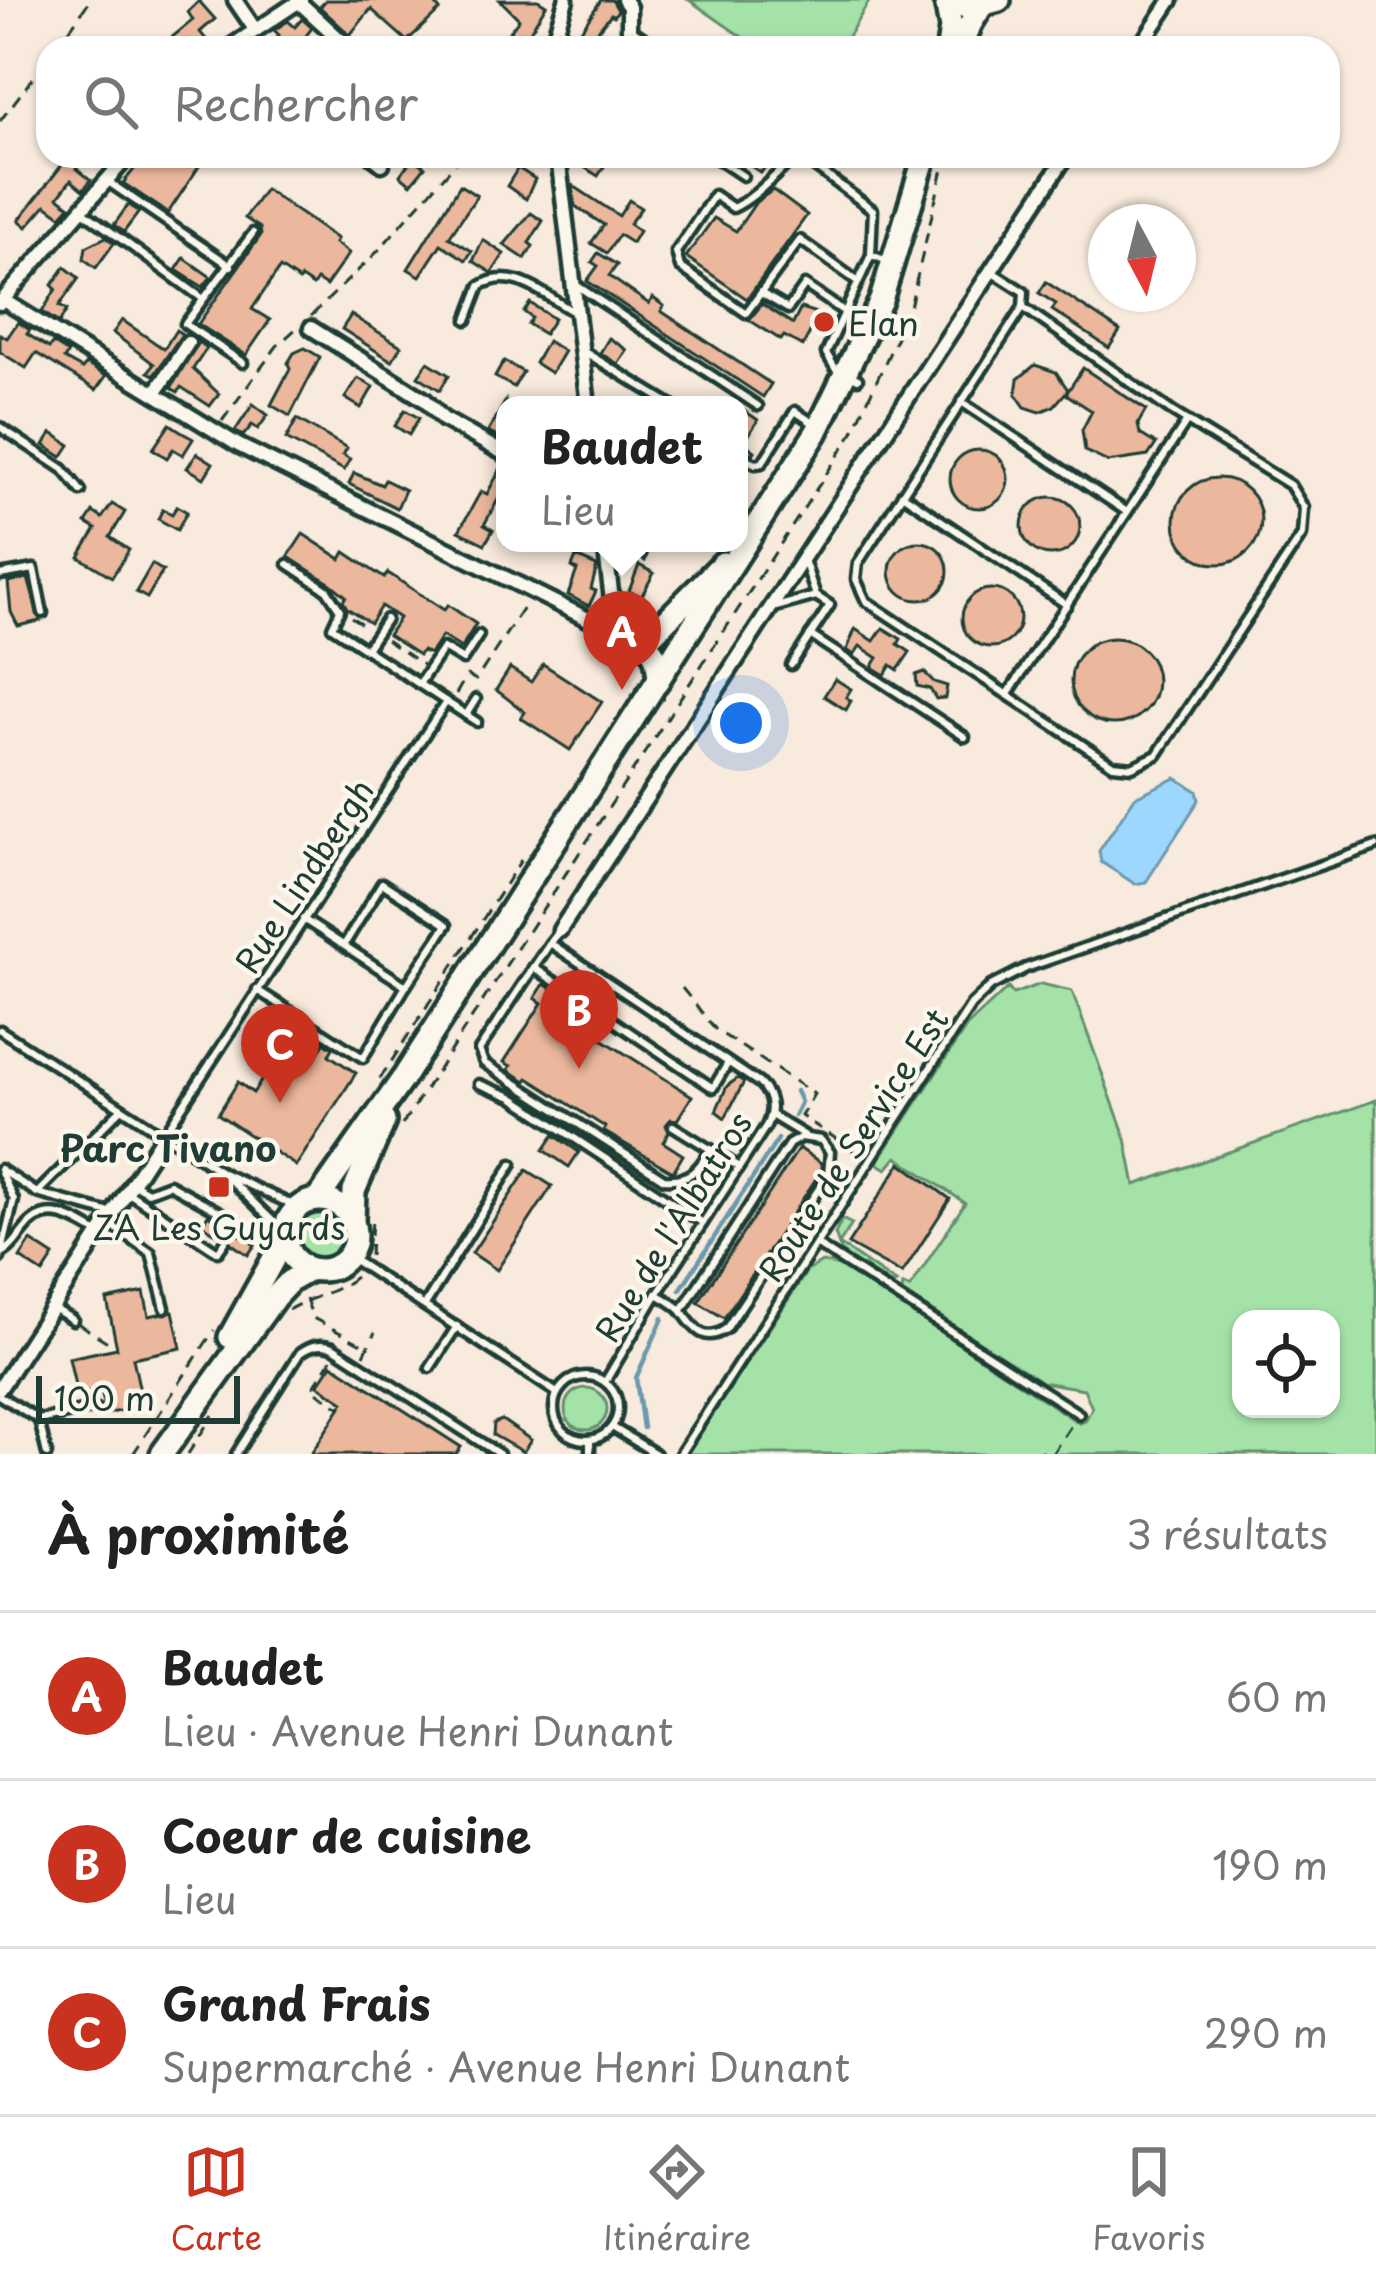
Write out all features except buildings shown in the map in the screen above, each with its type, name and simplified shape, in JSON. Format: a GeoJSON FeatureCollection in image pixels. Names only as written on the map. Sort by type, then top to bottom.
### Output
{"type":"FeatureCollection","features":[{"type":"Feature","properties":{"kind":"main road"},"geometry":{"type":"LineString","coordinates":[[950,36],[946,0],[990,3],[969,36]]}},
{"type":"Feature","properties":{"kind":"main road"},"geometry":{"type":"LineString","coordinates":[[900,265],[922,168]]}},
{"type":"Feature","properties":{"kind":"main road"},"geometry":{"type":"LineString","coordinates":[[546,858],[588,806],[820,451],[936,168]]}},
{"type":"Feature","properties":{"kind":"main road"},"geometry":{"type":"LineString","coordinates":[[748,530],[853,376]]}},
{"type":"Feature","properties":{"kind":"main road"},"geometry":{"type":"LineString","coordinates":[[644,643],[729,552]]}},
{"type":"Feature","properties":{"kind":"main road"},"geometry":{"type":"LineString","coordinates":[[174,1448],[284,1236],[406,1074],[659,680],[735,552]]}},
{"type":"Feature","properties":{"kind":"main road"},"geometry":{"type":"LineString","coordinates":[[616,633],[622,639],[644,643],[657,658],[659,680]]}},
{"type":"Feature","properties":{"kind":"main road"},"geometry":{"type":"LineString","coordinates":[[174,1448],[274,1297],[311,1269],[356,1261],[356,1236],[363,1219],[354,1191],[406,1074]]}},
{"type":"Feature","properties":{"kind":"main road"},"geometry":{"type":"LineString","coordinates":[[307,1203],[340,1206],[363,1219]]}},
{"type":"Feature","properties":{"kind":"main road"},"geometry":{"type":"LineString","coordinates":[[284,1236],[293,1258],[311,1269]]}},
{"type":"Feature","properties":{"kind":"street"},"geometry":{"type":"LineString","coordinates":[[235,0],[254,28]]}},
{"type":"Feature","properties":{"kind":"street"},"geometry":{"type":"LineString","coordinates":[[555,36],[566,0]]}},
{"type":"Feature","properties":{"kind":"street"},"geometry":{"type":"LineString","coordinates":[[623,0],[629,7],[629,31],[636,36]]}},
{"type":"Feature","properties":{"kind":"street"},"geometry":{"type":"LineString","coordinates":[[1146,36],[1171,0]]}},
{"type":"Feature","properties":{"kind":"street"},"geometry":{"type":"LineString","coordinates":[[246,36],[299,1],[336,36]]}},
{"type":"Feature","properties":{"kind":"street"},"geometry":{"type":"LineString","coordinates":[[118,168],[1,302],[215,430],[616,633]]}},
{"type":"Feature","properties":{"kind":"street"},"geometry":{"type":"LineString","coordinates":[[559,168],[587,396]]}},
{"type":"Feature","properties":{"kind":"street"},"geometry":{"type":"LineString","coordinates":[[560,930],[1058,168]]}},
{"type":"Feature","properties":{"kind":"street"},"geometry":{"type":"LineString","coordinates":[[311,328],[425,400],[442,419],[496,449]]}},
{"type":"Feature","properties":{"kind":"street"},"geometry":{"type":"LineString","coordinates":[[155,393],[188,343]]}},
{"type":"Feature","properties":{"kind":"street"},"geometry":{"type":"LineString","coordinates":[[605,552],[616,633]]}},
{"type":"Feature","properties":{"kind":"street"},"geometry":{"type":"LineString","coordinates":[[0,1392],[163,1136]]}},
{"type":"Feature","properties":{"kind":"lane"},"geometry":{"type":"LineString","coordinates":[[731,168],[743,176]]}},
{"type":"Feature","properties":{"kind":"lane"},"geometry":{"type":"LineString","coordinates":[[783,168],[755,198],[733,208],[714,195],[676,252],[680,267],[746,313],[800,240],[857,281]]}},
{"type":"Feature","properties":{"kind":"lane"},"geometry":{"type":"LineString","coordinates":[[815,168],[873,210],[871,255],[826,353],[836,368],[853,376]]}},
{"type":"Feature","properties":{"kind":"lane"},"geometry":{"type":"LineString","coordinates":[[107,181],[231,266]]}},
{"type":"Feature","properties":{"kind":"lane"},"geometry":{"type":"LineString","coordinates":[[83,212],[202,298]]}},
{"type":"Feature","properties":{"kind":"lane"},"geometry":{"type":"LineString","coordinates":[[243,363],[185,324],[253,233]]}},
{"type":"Feature","properties":{"kind":"lane"},"geometry":{"type":"LineString","coordinates":[[871,255],[900,265]]}},
{"type":"Feature","properties":{"kind":"lane"},"geometry":{"type":"LineString","coordinates":[[991,271],[1024,292],[1023,307],[858,563],[860,591],[866,601],[1113,765],[1132,767],[1157,755],[1302,536],[1304,508],[1290,485],[1187,421],[1023,307]]}},
{"type":"Feature","properties":{"kind":"lane"},"geometry":{"type":"LineString","coordinates":[[467,320],[480,286],[503,278],[519,280],[577,314]]}},
{"type":"Feature","properties":{"kind":"lane"},"geometry":{"type":"LineString","coordinates":[[573,284],[743,396]]}},
{"type":"Feature","properties":{"kind":"lane"},"geometry":{"type":"LineString","coordinates":[[761,293],[788,309],[805,285],[844,311]]}},
{"type":"Feature","properties":{"kind":"lane"},"geometry":{"type":"LineString","coordinates":[[581,350],[657,396]]}},
{"type":"Feature","properties":{"kind":"lane"},"geometry":{"type":"LineString","coordinates":[[748,399],[758,406]]}},
{"type":"Feature","properties":{"kind":"lane"},"geometry":{"type":"LineString","coordinates":[[963,403],[1127,512]]}},
{"type":"Feature","properties":{"kind":"lane"},"geometry":{"type":"LineString","coordinates":[[748,460],[762,463],[795,411],[819,427]]}},
{"type":"Feature","properties":{"kind":"lane"},"geometry":{"type":"LineString","coordinates":[[1007,695],[1187,421]]}},
{"type":"Feature","properties":{"kind":"lane"},"geometry":{"type":"LineString","coordinates":[[0,428],[63,469],[80,491]]}},
{"type":"Feature","properties":{"kind":"lane"},"geometry":{"type":"LineString","coordinates":[[902,494],[1067,604]]}},
{"type":"Feature","properties":{"kind":"lane"},"geometry":{"type":"LineString","coordinates":[[791,664],[830,605],[816,596],[803,560]]}},
{"type":"Feature","properties":{"kind":"lane"},"geometry":{"type":"LineString","coordinates":[[288,564],[327,590],[340,610],[332,627],[477,722]]}},
{"type":"Feature","properties":{"kind":"lane"},"geometry":{"type":"LineString","coordinates":[[0,575],[34,568],[43,613]]}},
{"type":"Feature","properties":{"kind":"lane"},"geometry":{"type":"LineString","coordinates":[[772,608],[816,596]]}},
{"type":"Feature","properties":{"kind":"lane"},"geometry":{"type":"LineString","coordinates":[[366,650],[386,619]]}},
{"type":"Feature","properties":{"kind":"lane"},"geometry":{"type":"LineString","coordinates":[[419,684],[443,648],[463,660],[479,635]]}},
{"type":"Feature","properties":{"kind":"lane"},"geometry":{"type":"LineString","coordinates":[[810,635],[965,737]]}},
{"type":"Feature","properties":{"kind":"lane"},"geometry":{"type":"LineString","coordinates":[[466,716],[476,699]]}},
{"type":"Feature","properties":{"kind":"lane","name":"Rue Lindbergh"},"geometry":{"type":"LineString","coordinates":[[163,1136],[447,704]]}},
{"type":"Feature","properties":{"kind":"lane","name":"Route de Service Est"},"geometry":{"type":"LineString","coordinates":[[680,1454],[970,1005],[981,995],[1009,975],[1376,846]]}},
{"type":"Feature","properties":{"kind":"lane"},"geometry":{"type":"LineString","coordinates":[[257,989],[363,1058],[447,925],[382,884],[344,945]]}},
{"type":"Feature","properties":{"kind":"lane"},"geometry":{"type":"LineString","coordinates":[[303,919],[406,986]]}},
{"type":"Feature","properties":{"kind":"lane"},"geometry":{"type":"LineString","coordinates":[[560,930],[479,1050],[484,1063],[664,1179],[680,1180],[697,1171],[711,1149]]}},
{"type":"Feature","properties":{"kind":"lane"},"geometry":{"type":"LineString","coordinates":[[533,967],[713,1088],[728,1064],[550,943]]}},
{"type":"Feature","properties":{"kind":"lane"},"geometry":{"type":"LineString","coordinates":[[0,1030],[223,1173],[307,1203]]}},
{"type":"Feature","properties":{"kind":"lane","name":"Rue de l'Albatros"},"geometry":{"type":"LineString","coordinates":[[605,1382],[771,1115],[768,1094],[759,1083],[728,1064]]}},
{"type":"Feature","properties":{"kind":"lane"},"geometry":{"type":"LineString","coordinates":[[479,1084],[512,1096],[703,1223]]}},
{"type":"Feature","properties":{"kind":"lane"},"geometry":{"type":"LineString","coordinates":[[38,1192],[121,1108]]}},
{"type":"Feature","properties":{"kind":"lane"},"geometry":{"type":"LineString","coordinates":[[657,1294],[682,1310],[688,1325],[716,1336],[730,1326],[828,1175],[830,1147],[771,1115]]}},
{"type":"Feature","properties":{"kind":"lane"},"geometry":{"type":"LineString","coordinates":[[673,1126],[739,1167]]}},
{"type":"Feature","properties":{"kind":"lane"},"geometry":{"type":"LineString","coordinates":[[682,1310],[789,1144],[807,1136]]}},
{"type":"Feature","properties":{"kind":"lane"},"geometry":{"type":"LineString","coordinates":[[425,1305],[512,1164]]}},
{"type":"Feature","properties":{"kind":"lane"},"geometry":{"type":"LineString","coordinates":[[0,1170],[107,1224],[151,1253],[165,1308]]}},
{"type":"Feature","properties":{"kind":"lane"},"geometry":{"type":"LineString","coordinates":[[0,1170],[14,1200],[2,1238],[2,1255]]}},
{"type":"Feature","properties":{"kind":"lane"},"geometry":{"type":"LineString","coordinates":[[223,1173],[284,1236]]}},
{"type":"Feature","properties":{"kind":"lane"},"geometry":{"type":"LineString","coordinates":[[130,1188],[148,1192],[169,1184],[238,1222],[233,1229]]}},
{"type":"Feature","properties":{"kind":"lane"},"geometry":{"type":"LineString","coordinates":[[130,1188],[218,1252],[225,1242]]}},
{"type":"Feature","properties":{"kind":"lane"},"geometry":{"type":"LineString","coordinates":[[2,1255],[33,1220],[46,1214],[107,1224]]}},
{"type":"Feature","properties":{"kind":"lane"},"geometry":{"type":"LineString","coordinates":[[816,1244],[1078,1414]]}},
{"type":"Feature","properties":{"kind":"lane"},"geometry":{"type":"LineString","coordinates":[[356,1261],[557,1393]]}},
{"type":"Feature","properties":{"kind":"lane"},"geometry":{"type":"LineString","coordinates":[[52,1306],[73,1320]]}},
{"type":"Feature","properties":{"kind":"lane"},"geometry":{"type":"LineString","coordinates":[[430,1368],[457,1326]]}},
{"type":"Feature","properties":{"kind":"lane"},"geometry":{"type":"LineString","coordinates":[[236,1454],[300,1353],[310,1346],[333,1347],[499,1454]]}},
{"type":"Feature","properties":{"kind":"lane"},"geometry":{"type":"LineString","coordinates":[[577,1376],[605,1382],[617,1400],[612,1427],[590,1440],[572,1437],[558,1424],[557,1393],[577,1376]]}},
{"type":"Feature","properties":{"kind":"lane"},"geometry":{"type":"LineString","coordinates":[[0,1392],[40,1420],[46,1454]]}},
{"type":"Feature","properties":{"kind":"lane"},"geometry":{"type":"LineString","coordinates":[[40,1420],[95,1408]]}},
{"type":"Feature","properties":{"kind":"lane"},"geometry":{"type":"LineString","coordinates":[[612,1427],[656,1454]]}},
{"type":"Feature","properties":{"kind":"lane"},"geometry":{"type":"LineString","coordinates":[[590,1440],[590,1454]]}},
{"type":"Feature","properties":{"kind":"path"},"geometry":{"type":"LineString","coordinates":[[65,36],[90,0]]}},
{"type":"Feature","properties":{"kind":"path"},"geometry":{"type":"LineString","coordinates":[[0,121],[36,74]]}},
{"type":"Feature","properties":{"kind":"path"},"geometry":{"type":"LineString","coordinates":[[215,430],[277,346],[376,253],[451,168]]}},
{"type":"Feature","properties":{"kind":"path"},"geometry":{"type":"LineString","coordinates":[[399,1130],[851,436],[910,311],[939,168]]}},
{"type":"Feature","properties":{"kind":"path"},"geometry":{"type":"LineString","coordinates":[[447,704],[467,675],[476,680],[533,595]]}},
{"type":"Feature","properties":{"kind":"path"},"geometry":{"type":"LineString","coordinates":[[524,940],[542,954]]}},
{"type":"Feature","properties":{"kind":"path"},"geometry":{"type":"LineString","coordinates":[[682,988],[716,1030],[814,1094],[801,1116],[869,1161]]}},
{"type":"Feature","properties":{"kind":"path"},"geometry":{"type":"LineString","coordinates":[[286,1312],[306,1299],[347,1285],[356,1261],[374,1243],[363,1219]]}},
{"type":"Feature","properties":{"kind":"path"},"geometry":{"type":"LineString","coordinates":[[306,1299],[314,1318],[369,1348],[352,1372],[332,1359],[312,1389],[341,1408]]}},
{"type":"Feature","properties":{"kind":"path"},"geometry":{"type":"LineString","coordinates":[[73,1320],[114,1346]]}},
{"type":"Feature","properties":{"kind":"path"},"geometry":{"type":"LineString","coordinates":[[133,1454],[216,1327]]}},
{"type":"Feature","properties":{"kind":"path"},"geometry":{"type":"LineString","coordinates":[[366,1347],[375,1332]]}},
{"type":"Feature","properties":{"kind":"path"},"geometry":{"type":"LineString","coordinates":[[174,1448],[215,1412]]}},
{"type":"Feature","properties":{"kind":"path"},"geometry":{"type":"LineString","coordinates":[[1038,1454],[1040,1450],[1049,1454],[1078,1414]]}},
{"type":"Feature","properties":{"kind":"green space"},"geometry":{"type":"Polygon","coordinates":[[[689,0],[870,0],[848,36],[741,36],[689,0]]]}},
{"type":"Feature","properties":{"kind":"green space"},"geometry":{"type":"Polygon","coordinates":[[[1041,984],[1072,991],[1126,1139],[1135,1185],[1376,1100],[1376,1454],[687,1454],[807,1271],[822,1262],[840,1266],[1079,1423],[1085,1421],[1092,1408],[1084,1389],[1042,1382],[902,1292],[903,1285],[910,1288],[965,1203],[897,1157],[887,1169],[877,1163],[967,1026],[1008,988],[1013,994],[1041,984]]]}},
{"type":"Feature","properties":{"kind":"green space"},"geometry":{"type":"Polygon","coordinates":[[[319,1214],[335,1221],[342,1237],[335,1253],[319,1260],[303,1253],[296,1237],[303,1221],[319,1214]]]}},
{"type":"Feature","properties":{"kind":"green space"},"geometry":{"type":"Polygon","coordinates":[[[842,1219],[852,1224],[839,1244],[896,1283],[892,1285],[842,1253],[835,1234],[842,1219]]]}},
{"type":"Feature","properties":{"kind":"green space"},"geometry":{"type":"Polygon","coordinates":[[[586,1388],[601,1394],[607,1409],[601,1424],[586,1430],[571,1424],[565,1409],[571,1394],[586,1388]]]}},
{"type":"Feature","properties":{"kind":"water"},"geometry":{"type":"Polygon","coordinates":[[[1176,778],[1197,791],[1199,800],[1146,882],[1135,884],[1101,862],[1099,851],[1135,797],[1176,778]]]}},
{"type":"Feature","properties":{"kind":"waterway"},"geometry":{"type":"LineString","coordinates":[[794,1116],[801,1102],[796,1091]]}},
{"type":"Feature","properties":{"kind":"waterway"},"geometry":{"type":"LineString","coordinates":[[680,1290],[778,1139]]}},
{"type":"Feature","properties":{"kind":"waterway"},"geometry":{"type":"LineString","coordinates":[[643,1428],[636,1378],[663,1318]]}},
{"type":"Feature","properties":{"kind":"place","name":"Elan"},"geometry":{"type":"Point","coordinates":[824,322]}},
{"type":"Feature","properties":{"kind":"place","name":"Baudet"},"geometry":{"type":"Point","coordinates":[622,690]}},
{"type":"Feature","properties":{"kind":"place","name":"Coeur de cuisine"},"geometry":{"type":"Point","coordinates":[579,1069]}},
{"type":"Feature","properties":{"kind":"place","name":"Grand Frais"},"geometry":{"type":"Point","coordinates":[280,1103]}},
{"type":"Feature","properties":{"kind":"place","name":"ZA Les Guyards"},"geometry":{"type":"Point","coordinates":[219,1187]}},
{"type":"Feature","properties":{"kind":"district","name":"Parc Tivano"},"geometry":{"type":"Point","coordinates":[168,1147]}}]}
